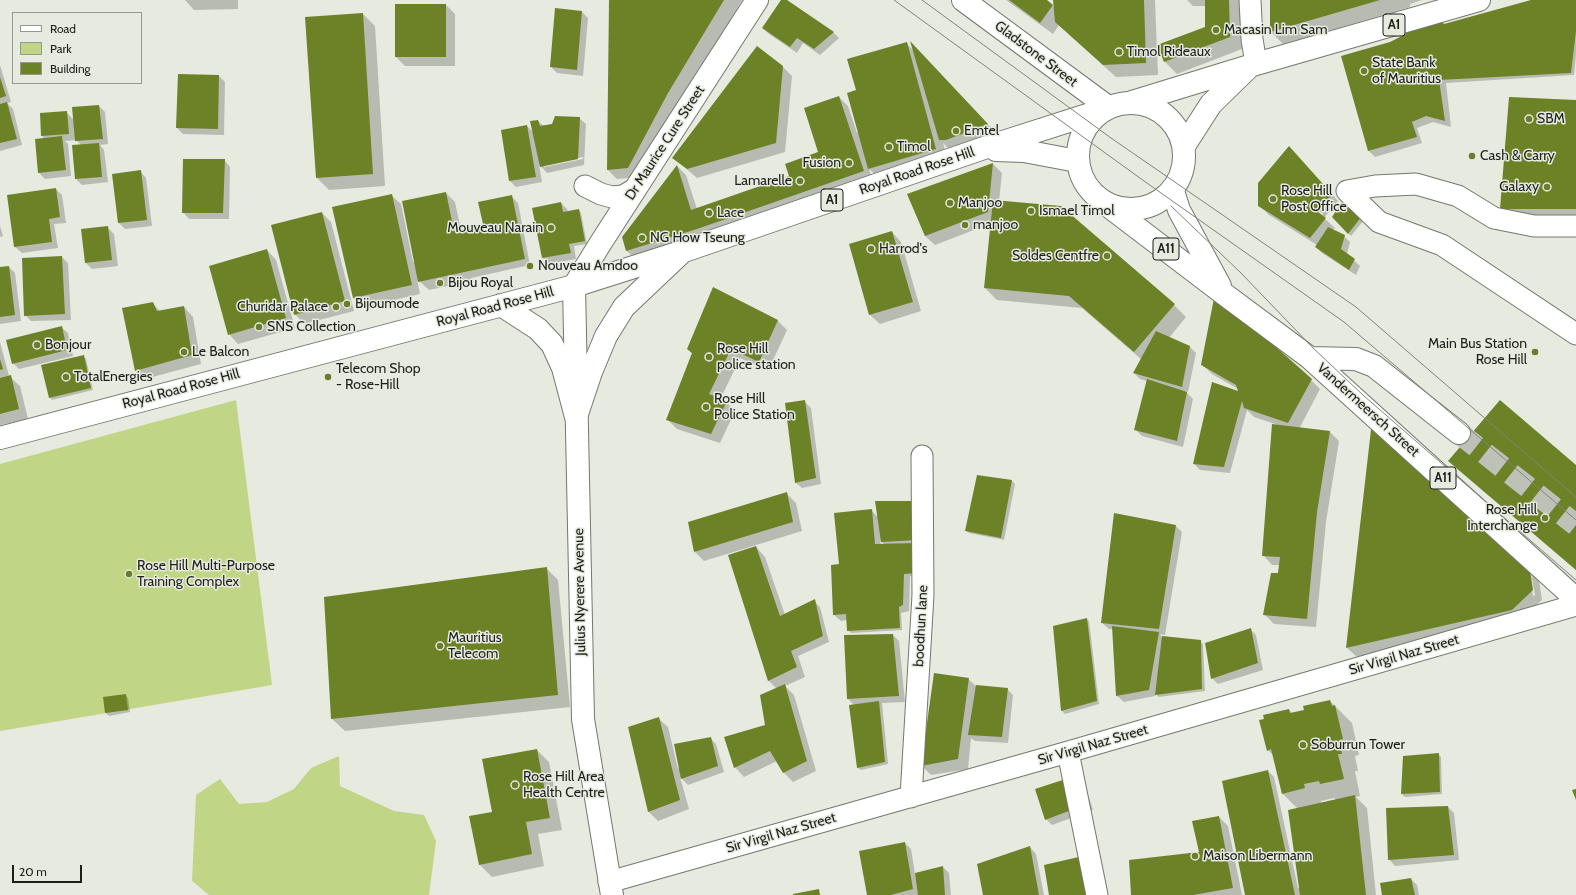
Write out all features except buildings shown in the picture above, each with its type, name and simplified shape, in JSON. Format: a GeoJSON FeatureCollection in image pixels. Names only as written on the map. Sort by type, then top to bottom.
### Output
{"type":"FeatureCollection","features":[{"type":"Feature","properties":{"kind":"main road","name":"Dr Maurice Cure Street"},"geometry":{"type":"LineString","coordinates":[[574,286],[634,189],[756,0]]}},
{"type":"Feature","properties":{"kind":"main road","name":"Gladstone Street"},"geometry":{"type":"LineString","coordinates":[[963,0],[1106,109]]}},
{"type":"Feature","properties":{"kind":"main road","name":"A1"},"geometry":{"type":"LineString","coordinates":[[1132,102],[1150,106],[1166,115],[1178,129],[1184,146],[1184,164],[1173,191],[1154,205],[1138,210],[1122,209],[1107,205],[1094,196],[1082,180],[1077,161],[1079,141],[1088,123],[1106,109],[1120,103],[1132,102],[1253,65],[1479,0]]}},
{"type":"Feature","properties":{"kind":"main road","name":"A1"},"geometry":{"type":"LineString","coordinates":[[1184,146],[1211,104],[1253,65]]}},
{"type":"Feature","properties":{"kind":"main road","name":"Royal Road Rose Hill"},"geometry":{"type":"LineString","coordinates":[[0,438],[574,286],[684,251],[981,149],[1106,109]]}},
{"type":"Feature","properties":{"kind":"main road","name":"Royal Road Rose Hill"},"geometry":{"type":"LineString","coordinates":[[981,149],[1024,151],[1077,161]]}},
{"type":"Feature","properties":{"kind":"main road","name":"A11"},"geometry":{"type":"LineString","coordinates":[[1173,191],[1178,210],[1224,294]]}},
{"type":"Feature","properties":{"kind":"main road","name":"A11"},"geometry":{"type":"LineString","coordinates":[[1107,205],[1224,294]]}},
{"type":"Feature","properties":{"kind":"main road"},"geometry":{"type":"LineString","coordinates":[[576,417],[591,372],[606,336],[624,307],[684,251]]}},
{"type":"Feature","properties":{"kind":"main road","name":"Julius Nyerere Avenue"},"geometry":{"type":"LineString","coordinates":[[574,286],[583,719],[610,889]]}},
{"type":"Feature","properties":{"kind":"main road","name":"Vandermeersch Street"},"geometry":{"type":"LineString","coordinates":[[1224,294],[1310,358],[1576,599]]}},
{"type":"Feature","properties":{"kind":"main road"},"geometry":{"type":"LineString","coordinates":[[501,305],[538,329],[552,344],[563,368],[576,417]]}},
{"type":"Feature","properties":{"kind":"main road"},"geometry":{"type":"LineString","coordinates":[[1310,358],[1356,359],[1374,366],[1459,433]]}},
{"type":"Feature","properties":{"kind":"street"},"geometry":{"type":"LineString","coordinates":[[1250,0],[1253,65]]}},
{"type":"Feature","properties":{"kind":"street"},"geometry":{"type":"LineString","coordinates":[[1576,226],[1534,226],[1494,218],[1458,196],[1416,184],[1375,186],[1347,192],[1379,222],[1442,245],[1576,334]]}},
{"type":"Feature","properties":{"kind":"street"},"geometry":{"type":"LineString","coordinates":[[585,186],[601,194],[612,197],[623,196],[634,189]]}},
{"type":"Feature","properties":{"kind":"street","name":"boodhun lane"},"geometry":{"type":"LineString","coordinates":[[911,797],[923,595],[922,456]]}},
{"type":"Feature","properties":{"kind":"street","name":"Sir Virgil Naz Street"},"geometry":{"type":"LineString","coordinates":[[610,889],[911,797],[1576,604]]}},
{"type":"Feature","properties":{"kind":"street"},"geometry":{"type":"LineString","coordinates":[[1068,752],[1097,895]]}},
{"type":"Feature","properties":{"kind":"green space","name":"Rose Hill Multi-Purpose Training Complex"},"geometry":{"type":"Polygon","coordinates":[[[236,400],[272,685],[0,731],[0,464],[236,400]]]}},
{"type":"Feature","properties":{"kind":"green space"},"geometry":{"type":"Polygon","coordinates":[[[339,756],[340,786],[394,811],[424,815],[436,841],[429,895],[209,895],[192,881],[196,795],[220,779],[239,804],[267,802],[294,789],[311,768],[339,756]]]}},
{"type":"Feature","properties":{"kind":"tunnel"},"geometry":{"type":"LineString","coordinates":[[1459,433],[1576,525]]}},
{"type":"Feature","properties":{"kind":"tram line"},"geometry":{"type":"LineString","coordinates":[[894,0],[1144,181],[1344,322],[1576,520]]}},
{"type":"Feature","properties":{"kind":"tram line"},"geometry":{"type":"LineString","coordinates":[[922,0],[1111,138],[1356,307],[1576,497]]}},
{"type":"Feature","properties":{"kind":"tram line"},"geometry":{"type":"LineString","coordinates":[[1171,206],[1241,273],[1313,348],[1364,396],[1576,580]]}},
{"type":"Feature","properties":{"kind":"place","name":"Macasin Lim Sam"},"geometry":{"type":"Point","coordinates":[1216,30]}},
{"type":"Feature","properties":{"kind":"place","name":"Timol Rideaux"},"geometry":{"type":"Point","coordinates":[1119,52]}},
{"type":"Feature","properties":{"kind":"place","name":"State Bank of Mauritius"},"geometry":{"type":"Point","coordinates":[1364,71]}},
{"type":"Feature","properties":{"kind":"place","name":"SBM"},"geometry":{"type":"Point","coordinates":[1529,119]}},
{"type":"Feature","properties":{"kind":"place","name":"Emtel"},"geometry":{"type":"Point","coordinates":[956,131]}},
{"type":"Feature","properties":{"kind":"place","name":"Timol"},"geometry":{"type":"Point","coordinates":[889,147]}},
{"type":"Feature","properties":{"kind":"place","name":"Cash & Carry"},"geometry":{"type":"Point","coordinates":[1472,156]}},
{"type":"Feature","properties":{"kind":"place","name":"Fusion"},"geometry":{"type":"Point","coordinates":[849,163]}},
{"type":"Feature","properties":{"kind":"place","name":"Lamarelle"},"geometry":{"type":"Point","coordinates":[800,181]}},
{"type":"Feature","properties":{"kind":"place","name":"Galaxy"},"geometry":{"type":"Point","coordinates":[1547,187]}},
{"type":"Feature","properties":{"kind":"place","name":"Rose Hill Post Office"},"geometry":{"type":"Point","coordinates":[1273,199]}},
{"type":"Feature","properties":{"kind":"place","name":"Manjoo"},"geometry":{"type":"Point","coordinates":[950,203]}},
{"type":"Feature","properties":{"kind":"place","name":"Ismael Timol"},"geometry":{"type":"Point","coordinates":[1031,211]}},
{"type":"Feature","properties":{"kind":"place","name":"Lace"},"geometry":{"type":"Point","coordinates":[709,213]}},
{"type":"Feature","properties":{"kind":"place","name":"manjoo"},"geometry":{"type":"Point","coordinates":[965,225]}},
{"type":"Feature","properties":{"kind":"place","name":"Mouveau Narain"},"geometry":{"type":"Point","coordinates":[551,228]}},
{"type":"Feature","properties":{"kind":"place","name":"NG How Tseung"},"geometry":{"type":"Point","coordinates":[642,238]}},
{"type":"Feature","properties":{"kind":"place","name":"Harrod's"},"geometry":{"type":"Point","coordinates":[871,249]}},
{"type":"Feature","properties":{"kind":"place","name":"Soldes Centfre"},"geometry":{"type":"Point","coordinates":[1107,256]}},
{"type":"Feature","properties":{"kind":"place","name":"Nouveau Amdoo"},"geometry":{"type":"Point","coordinates":[530,266]}},
{"type":"Feature","properties":{"kind":"place","name":"Bijou Royal"},"geometry":{"type":"Point","coordinates":[440,283]}},
{"type":"Feature","properties":{"kind":"place","name":"Bijoumode"},"geometry":{"type":"Point","coordinates":[347,304]}},
{"type":"Feature","properties":{"kind":"place","name":"Churidar Palace"},"geometry":{"type":"Point","coordinates":[336,307]}},
{"type":"Feature","properties":{"kind":"place","name":"SNS Collection"},"geometry":{"type":"Point","coordinates":[259,327]}},
{"type":"Feature","properties":{"kind":"place","name":"Bonjour"},"geometry":{"type":"Point","coordinates":[37,345]}},
{"type":"Feature","properties":{"kind":"place","name":"Le Balcon"},"geometry":{"type":"Point","coordinates":[184,352]}},
{"type":"Feature","properties":{"kind":"place","name":"Main Bus Station Rose Hill"},"geometry":{"type":"Point","coordinates":[1535,352]}},
{"type":"Feature","properties":{"kind":"place","name":"Rose Hill police station"},"geometry":{"type":"Point","coordinates":[709,357]}},
{"type":"Feature","properties":{"kind":"place","name":"TotalEnergies"},"geometry":{"type":"Point","coordinates":[66,377]}},
{"type":"Feature","properties":{"kind":"place","name":"Telecom Shop - Rose-Hill"},"geometry":{"type":"Point","coordinates":[328,377]}},
{"type":"Feature","properties":{"kind":"place","name":"Rose Hill Police Station"},"geometry":{"type":"Point","coordinates":[706,407]}},
{"type":"Feature","properties":{"kind":"place","name":"Rose Hill Interchange"},"geometry":{"type":"Point","coordinates":[1545,518]}},
{"type":"Feature","properties":{"kind":"place","name":"Rose Hill Multi-Purpose Training Complex"},"geometry":{"type":"Point","coordinates":[129,574]}},
{"type":"Feature","properties":{"kind":"place","name":"Mauritius Telecom"},"geometry":{"type":"Point","coordinates":[440,646]}},
{"type":"Feature","properties":{"kind":"place","name":"Soburrun Tower"},"geometry":{"type":"Point","coordinates":[1303,745]}},
{"type":"Feature","properties":{"kind":"place","name":"Rose Hill Area Health Centre"},"geometry":{"type":"Point","coordinates":[515,785]}},
{"type":"Feature","properties":{"kind":"place","name":"Maison Libermann"},"geometry":{"type":"Point","coordinates":[1195,856]}}]}
